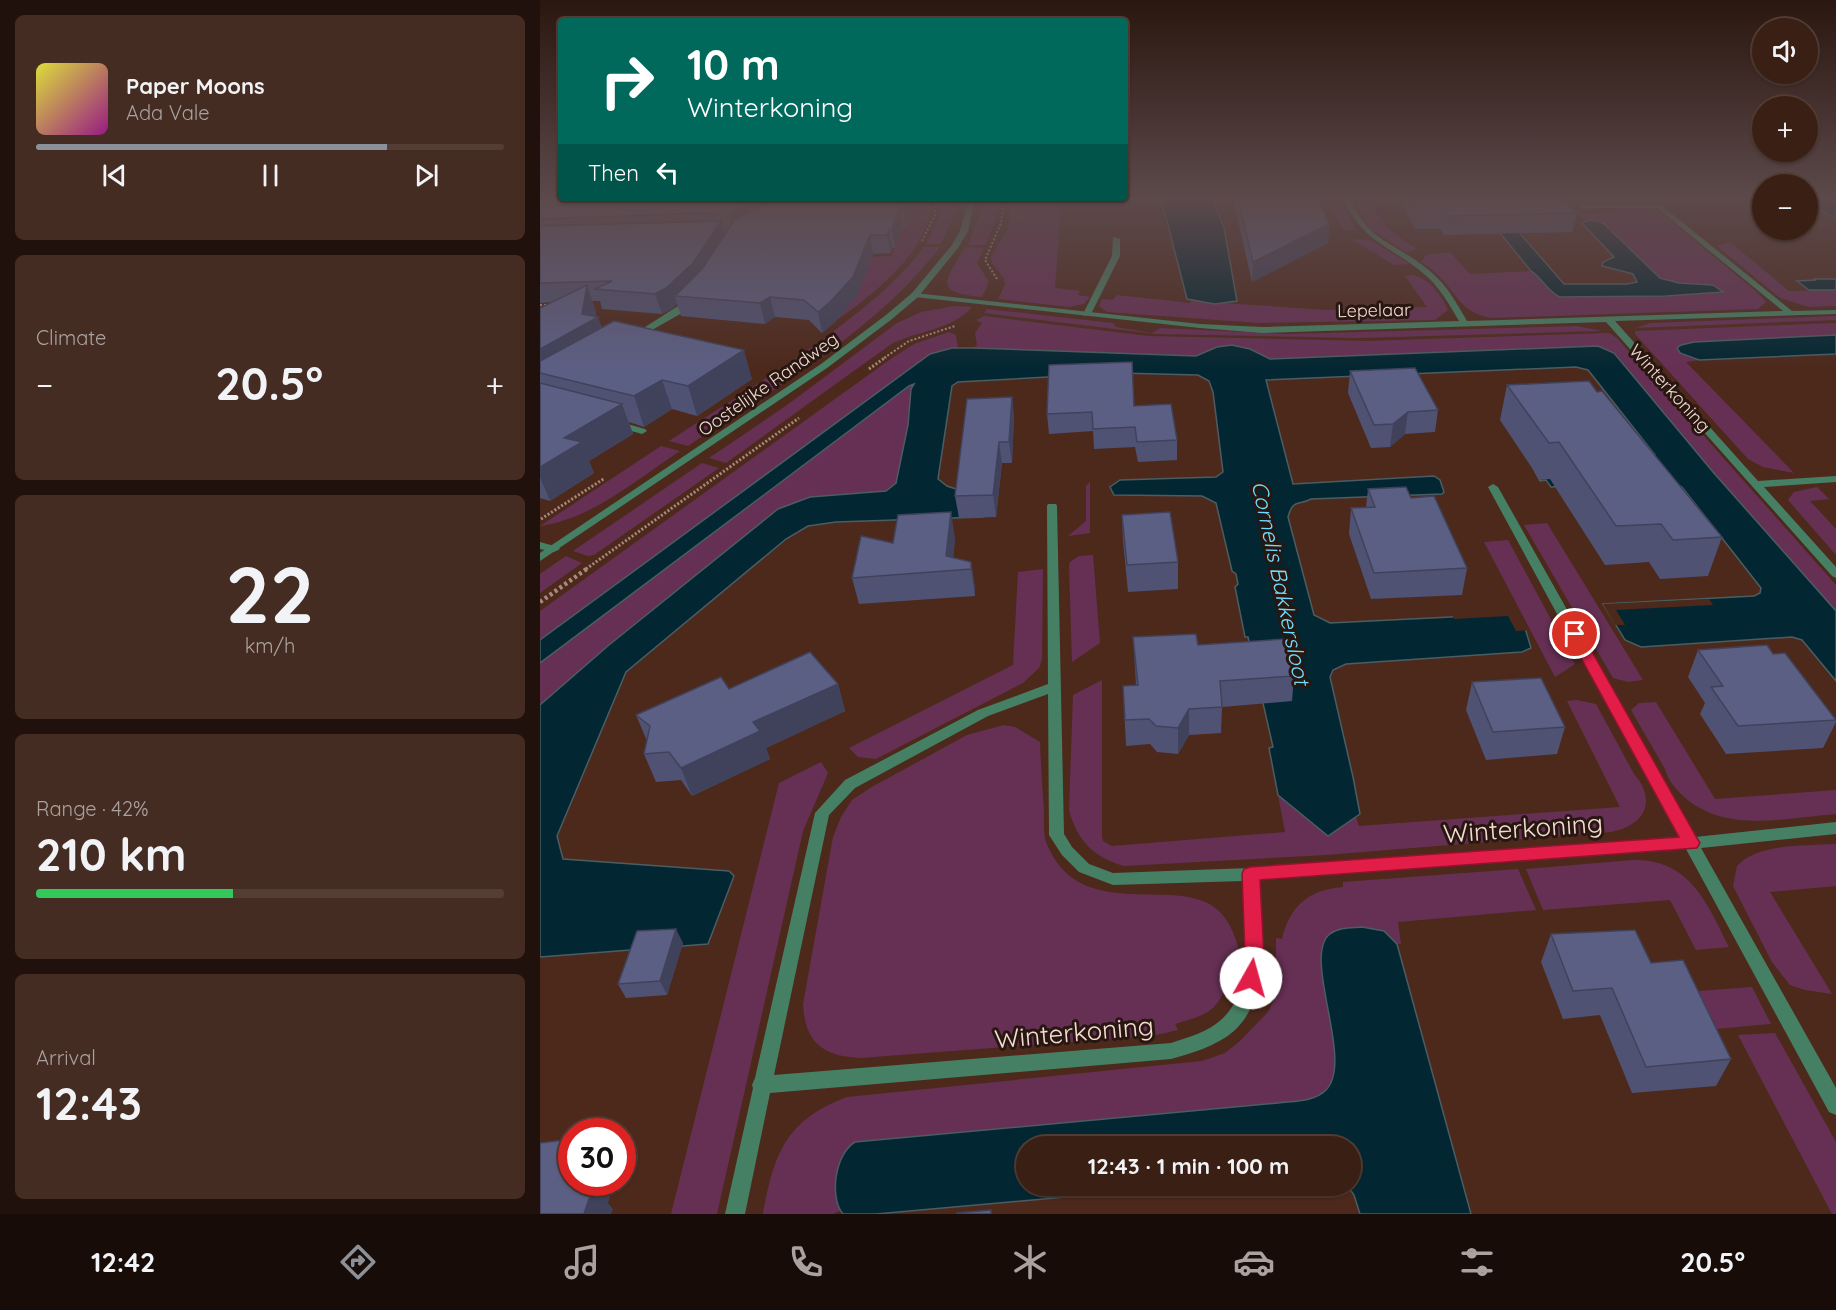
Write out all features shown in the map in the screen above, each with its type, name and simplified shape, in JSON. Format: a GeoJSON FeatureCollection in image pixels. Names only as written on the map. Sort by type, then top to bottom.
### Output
{"type":"FeatureCollection","features":[{"type":"Feature","properties":{"kind":"street","name":"Oostelijke Randweg"},"geometry":{"type":"LineString","coordinates":[[540,558],[824,366],[915,295],[948,255]]}},
{"type":"Feature","properties":{"kind":"street"},"geometry":{"type":"LineString","coordinates":[[1087,314],[1116,255]]}},
{"type":"Feature","properties":{"kind":"street"},"geometry":{"type":"LineString","coordinates":[[1401,255],[1441,284],[1465,325]]}},
{"type":"Feature","properties":{"kind":"street"},"geometry":{"type":"LineString","coordinates":[[1721,255],[1790,313]]}},
{"type":"Feature","properties":{"kind":"street"},"geometry":{"type":"LineString","coordinates":[[628,340],[677,312],[701,290]]}},
{"type":"Feature","properties":{"kind":"street","name":"Lepelaar"},"geometry":{"type":"LineString","coordinates":[[915,295],[1200,326],[1262,330],[1836,312]]}},
{"type":"Feature","properties":{"kind":"street","name":"Winterkoning"},"geometry":{"type":"LineString","coordinates":[[1607,318],[1836,574]]}},
{"type":"Feature","properties":{"kind":"street"},"geometry":{"type":"LineString","coordinates":[[608,422],[642,431]]}},
{"type":"Feature","properties":{"kind":"street"},"geometry":{"type":"LineString","coordinates":[[1756,484],[1836,479]]}},
{"type":"Feature","properties":{"kind":"street"},"geometry":{"type":"LineString","coordinates":[[1493,487],[1836,1106]]}},
{"type":"Feature","properties":{"kind":"street","name":"Winterkoning"},"geometry":{"type":"LineString","coordinates":[[1052,506],[1057,835],[1066,851],[1084,868],[1113,879],[1250,874],[1691,843],[1836,828]]}},
{"type":"Feature","properties":{"kind":"street"},"geometry":{"type":"LineString","coordinates":[[540,545],[554,549]]}},
{"type":"Feature","properties":{"kind":"street"},"geometry":{"type":"LineString","coordinates":[[735,1214],[761,1085],[822,813],[850,784],[983,713],[1056,686]]}},
{"type":"Feature","properties":{"kind":"street","name":"Winterkoning"},"geometry":{"type":"LineString","coordinates":[[761,1085],[1171,1051],[1201,1041],[1230,1024],[1246,999],[1255,956],[1250,874]]}},
{"type":"Feature","properties":{"kind":"path"},"geometry":{"type":"LineString","coordinates":[[548,300],[551,305]]}},
{"type":"Feature","properties":{"kind":"path"},"geometry":{"type":"LineString","coordinates":[[540,310],[557,302]]}},
{"type":"Feature","properties":{"kind":"path"},"geometry":{"type":"LineString","coordinates":[[540,305],[551,305]]}},
{"type":"Feature","properties":{"kind":"path"},"geometry":{"type":"LineString","coordinates":[[540,519],[610,474]]}},
{"type":"Feature","properties":{"kind":"shaded area"},"geometry":{"type":"Polygon","coordinates":[[[910,255],[884,283],[837,320],[848,300],[865,257],[910,255]]]}},
{"type":"Feature","properties":{"kind":"shaded area"},"geometry":{"type":"Polygon","coordinates":[[[918,255],[933,255],[886,305],[855,332],[789,380],[688,446],[669,441],[830,334],[892,283],[918,255]]]}},
{"type":"Feature","properties":{"kind":"shaded area"},"geometry":{"type":"Polygon","coordinates":[[[961,255],[981,255],[977,263],[989,282],[982,297],[955,292],[949,287],[947,282],[961,255]]]}},
{"type":"Feature","properties":{"kind":"shaded area"},"geometry":{"type":"Polygon","coordinates":[[[992,255],[1057,255],[1055,288],[1080,291],[1078,295],[1090,297],[1084,304],[1069,307],[998,299],[1005,285],[1004,279],[992,263],[992,255]]]}},
{"type":"Feature","properties":{"kind":"shaded area"},"geometry":{"type":"Polygon","coordinates":[[[1377,255],[1394,255],[1410,264],[1394,265],[1377,255]]]}},
{"type":"Feature","properties":{"kind":"shaded area"},"geometry":{"type":"Polygon","coordinates":[[[1426,255],[1452,255],[1470,274],[1531,271],[1541,278],[1555,295],[1713,285],[1679,283],[1660,278],[1636,255],[1712,255],[1766,302],[1758,309],[1491,318],[1468,309],[1438,275],[1421,262],[1426,255]]]}},
{"type":"Feature","properties":{"kind":"shaded area"},"geometry":{"type":"Polygon","coordinates":[[[1727,255],[1745,255],[1789,291],[1836,290],[1836,306],[1809,307],[1780,298],[1727,255]]]}},
{"type":"Feature","properties":{"kind":"shaded area"},"geometry":{"type":"Polygon","coordinates":[[[1412,275],[1429,283],[1445,304],[1448,310],[1435,320],[1259,323],[1107,312],[1099,306],[1102,299],[1113,300],[1117,295],[1190,303],[1191,301],[1327,310],[1427,307],[1405,276],[1412,275]]]}},
{"type":"Feature","properties":{"kind":"shaded area"},"geometry":{"type":"Polygon","coordinates":[[[955,306],[972,307],[964,315],[944,326],[890,345],[726,463],[709,458],[787,405],[897,323],[921,312],[955,306]]]}},
{"type":"Feature","properties":{"kind":"shaded area"},"geometry":{"type":"Polygon","coordinates":[[[987,309],[1113,323],[1116,327],[1152,333],[1160,328],[1287,334],[1577,326],[1602,331],[1358,338],[1156,334],[984,313],[987,309]]]}},
{"type":"Feature","properties":{"kind":"shaded area"},"geometry":{"type":"Polygon","coordinates":[[[984,316],[1148,336],[1366,341],[1609,333],[1617,338],[1836,585],[1836,611],[1713,472],[1614,353],[1270,359],[1250,349],[1210,350],[1196,356],[973,348],[977,345],[975,333],[982,323],[976,320],[984,316]]]}},
{"type":"Feature","properties":{"kind":"shaded area"},"geometry":{"type":"Polygon","coordinates":[[[1836,316],[1836,320],[1636,328],[1650,323],[1836,316]]]}},
{"type":"Feature","properties":{"kind":"shaded area"},"geometry":{"type":"Polygon","coordinates":[[[1836,323],[1836,335],[1694,342],[1679,345],[1688,357],[1699,360],[1686,362],[1794,473],[1763,467],[1748,459],[1635,334],[1635,331],[1836,323]]]}},
{"type":"Feature","properties":{"kind":"shaded area"},"geometry":{"type":"Polygon","coordinates":[[[949,332],[956,335],[958,348],[930,354],[540,640],[540,611],[892,358],[914,344],[949,332]]]}},
{"type":"Feature","properties":{"kind":"shaded area"},"geometry":{"type":"Polygon","coordinates":[[[912,383],[915,384],[911,389],[908,425],[896,483],[886,491],[854,494],[778,509],[609,645],[540,705],[540,663],[912,383]]]}},
{"type":"Feature","properties":{"kind":"shaded area"},"geometry":{"type":"Polygon","coordinates":[[[661,446],[680,451],[596,507],[559,522],[540,526],[661,446]]]}},
{"type":"Feature","properties":{"kind":"shaded area"},"geometry":{"type":"Polygon","coordinates":[[[702,463],[719,468],[594,555],[588,556],[573,551],[702,463]]]}},
{"type":"Feature","properties":{"kind":"shaded area"},"geometry":{"type":"Polygon","coordinates":[[[1090,482],[1090,533],[1068,536],[1086,521],[1086,486],[1090,482]]]}},
{"type":"Feature","properties":{"kind":"shaded area"},"geometry":{"type":"Polygon","coordinates":[[[1817,487],[1829,499],[1810,501],[1836,529],[1836,555],[1788,500],[1794,492],[1817,487]]]}},
{"type":"Feature","properties":{"kind":"shaded area"},"geometry":{"type":"Polygon","coordinates":[[[1547,523],[1643,680],[1628,682],[1613,678],[1524,525],[1547,523]]]}},
{"type":"Feature","properties":{"kind":"shaded area"},"geometry":{"type":"Polygon","coordinates":[[[1508,540],[1575,664],[1555,677],[1484,542],[1508,540]]]}},
{"type":"Feature","properties":{"kind":"shaded area"},"geometry":{"type":"Polygon","coordinates":[[[1093,555],[1100,643],[1072,662],[1069,566],[1070,562],[1079,556],[1093,555]]]}},
{"type":"Feature","properties":{"kind":"shaded area"},"geometry":{"type":"Polygon","coordinates":[[[566,556],[582,563],[540,593],[540,574],[566,556]]]}},
{"type":"Feature","properties":{"kind":"shaded area"},"geometry":{"type":"Polygon","coordinates":[[[1043,569],[1042,659],[1039,668],[1023,683],[876,759],[858,757],[849,748],[1013,665],[1018,572],[1043,569]]]}},
{"type":"Feature","properties":{"kind":"shaded area"},"geometry":{"type":"Polygon","coordinates":[[[1102,680],[1102,837],[1103,841],[1112,846],[1285,832],[1278,795],[1328,836],[1356,817],[1359,826],[1620,807],[1567,701],[1577,700],[1596,704],[1641,784],[1646,803],[1644,811],[1632,824],[1611,832],[1326,855],[1124,866],[1103,858],[1088,846],[1072,821],[1069,810],[1073,695],[1102,680]]]}},
{"type":"Feature","properties":{"kind":"shaded area"},"geometry":{"type":"Polygon","coordinates":[[[1656,702],[1715,799],[1836,790],[1836,814],[1756,821],[1717,815],[1700,808],[1683,796],[1672,784],[1631,710],[1639,703],[1656,702]]]}},
{"type":"Feature","properties":{"kind":"shaded area"},"geometry":{"type":"Polygon","coordinates":[[[1004,725],[1015,727],[1040,742],[1045,838],[1063,870],[1085,885],[1111,892],[1192,898],[1213,906],[1229,924],[1237,942],[1239,954],[1236,982],[1228,981],[1219,1000],[1203,1015],[1175,1024],[1178,1030],[1152,1036],[860,1058],[847,1057],[826,1050],[818,1044],[807,1028],[803,1004],[833,837],[841,817],[852,800],[870,788],[967,735],[1004,725]]]}},
{"type":"Feature","properties":{"kind":"shaded area"},"geometry":{"type":"Polygon","coordinates":[[[821,762],[828,773],[803,831],[717,1214],[671,1214],[779,783],[821,762]]]}},
{"type":"Feature","properties":{"kind":"shaded area"},"geometry":{"type":"Polygon","coordinates":[[[1836,844],[1836,886],[1770,892],[1832,994],[1790,985],[1772,962],[1733,886],[1737,866],[1757,853],[1783,847],[1836,844]]]}},
{"type":"Feature","properties":{"kind":"shaded area"},"geometry":{"type":"Polygon","coordinates":[[[1633,860],[1653,862],[1683,875],[1704,900],[1729,947],[1696,950],[1670,900],[1543,910],[1526,869],[1633,860]]]}},
{"type":"Feature","properties":{"kind":"shaded area"},"geometry":{"type":"Polygon","coordinates":[[[1518,869],[1536,910],[1398,922],[1401,944],[1397,944],[1385,934],[1377,931],[1353,928],[1338,930],[1323,969],[1323,983],[1333,1036],[1334,1071],[1329,1085],[1319,1095],[1304,1100],[1278,1103],[855,1142],[835,1194],[840,1211],[833,1214],[763,1214],[772,1173],[786,1141],[810,1116],[826,1106],[847,1097],[1202,1061],[1225,1053],[1268,1012],[1276,996],[1276,938],[1282,939],[1296,908],[1311,896],[1343,887],[1343,882],[1518,869]]]}},
{"type":"Feature","properties":{"kind":"shaded area"},"geometry":{"type":"Polygon","coordinates":[[[1752,987],[1771,1024],[1704,1030],[1685,992],[1752,987]]]}},
{"type":"Feature","properties":{"kind":"shaded area"},"geometry":{"type":"Polygon","coordinates":[[[1775,1033],[1836,1142],[1836,1214],[1832,1214],[1738,1035],[1775,1033]]]}},
{"type":"Feature","properties":{"kind":"water"},"geometry":{"type":"Polygon","coordinates":[[[1176,255],[1229,255],[1237,301],[1215,304],[1187,299],[1176,255]]]}},
{"type":"Feature","properties":{"kind":"water"},"geometry":{"type":"Polygon","coordinates":[[[1518,255],[1538,255],[1564,284],[1627,284],[1637,282],[1633,274],[1602,266],[1603,262],[1614,257],[1612,255],[1636,255],[1660,278],[1679,283],[1713,285],[1723,292],[1666,296],[1560,297],[1531,271],[1518,255]]]}},
{"type":"Feature","properties":{"kind":"water"},"geometry":{"type":"Polygon","coordinates":[[[1836,279],[1836,290],[1809,290],[1797,281],[1836,279]]]}},
{"type":"Feature","properties":{"kind":"water"},"geometry":{"type":"Polygon","coordinates":[[[1836,335],[1836,354],[1699,360],[1680,353],[1677,348],[1694,342],[1836,335]]]}},
{"type":"Feature","properties":{"kind":"water","name":"Cornelis Bakkersloot"},"geometry":{"type":"Polygon","coordinates":[[[1232,345],[1250,349],[1270,359],[1598,346],[1614,353],[1713,472],[1836,611],[1836,681],[1802,640],[1792,637],[1641,647],[1625,640],[1603,604],[1754,596],[1760,593],[1761,588],[1682,487],[1676,484],[1551,487],[1546,480],[1540,481],[1534,470],[1654,461],[1655,455],[1588,370],[1576,367],[1266,380],[1293,484],[1434,476],[1440,480],[1444,492],[1442,494],[1311,499],[1294,505],[1288,517],[1314,615],[1330,623],[1511,614],[1525,628],[1531,648],[1522,652],[1346,664],[1333,670],[1330,677],[1360,814],[1328,836],[1278,795],[1269,748],[1273,747],[1248,637],[1245,637],[1235,587],[1238,584],[1236,574],[1232,571],[1216,503],[1202,496],[1114,495],[1110,487],[1120,480],[1216,477],[1223,472],[1213,392],[1209,381],[1198,375],[1119,373],[958,382],[952,386],[938,479],[947,486],[959,490],[990,514],[983,517],[836,522],[808,526],[786,539],[626,672],[557,836],[563,859],[729,871],[734,876],[708,944],[540,957],[540,705],[609,645],[778,509],[810,497],[886,491],[896,483],[908,425],[911,389],[914,384],[540,663],[540,640],[930,354],[952,348],[973,348],[1196,356],[1217,347],[1232,345]]]}},
{"type":"Feature","properties":{"kind":"water"},"geometry":{"type":"Polygon","coordinates":[[[1362,927],[1384,931],[1397,944],[1471,1214],[1360,1214],[1354,1196],[1361,1196],[1361,1136],[1016,1136],[1016,1196],[1078,1196],[876,1214],[843,1214],[839,1207],[835,1187],[836,1176],[843,1156],[855,1142],[1297,1101],[1316,1097],[1326,1090],[1333,1076],[1335,1056],[1321,964],[1323,946],[1330,934],[1346,928],[1362,927]]]}},
{"type":"Feature","properties":{"kind":"pier"},"geometry":{"type":"Polygon","coordinates":[[[1709,599],[1713,605],[1616,610],[1625,625],[1615,625],[1603,604],[1709,599]]]}},
{"type":"Feature","properties":{"kind":"pier"},"geometry":{"type":"Polygon","coordinates":[[[1512,611],[1523,619],[1529,630],[1516,631],[1508,616],[1454,619],[1452,614],[1512,611]]]}},
{"type":"Feature","properties":{"kind":"building"},"geometry":{"type":"Polygon","coordinates":[[[540,255],[699,255],[693,263],[666,288],[655,294],[595,289],[612,281],[540,283],[540,255]]]}},
{"type":"Feature","properties":{"kind":"building"},"geometry":{"type":"Polygon","coordinates":[[[711,255],[862,255],[853,277],[818,312],[804,300],[770,297],[760,303],[675,296],[702,269],[711,255]]]}},
{"type":"Feature","properties":{"kind":"building"},"geometry":{"type":"Polygon","coordinates":[[[1251,255],[1268,255],[1253,262],[1251,255]]]}},
{"type":"Feature","properties":{"kind":"building"},"geometry":{"type":"Polygon","coordinates":[[[587,285],[582,314],[598,317],[540,349],[540,308],[587,285]]]}},
{"type":"Feature","properties":{"kind":"building"},"geometry":{"type":"Polygon","coordinates":[[[614,321],[744,350],[688,386],[662,380],[634,396],[540,373],[540,361],[614,321]]]}},
{"type":"Feature","properties":{"kind":"building"},"geometry":{"type":"Polygon","coordinates":[[[1132,362],[1134,406],[1171,404],[1177,440],[1137,442],[1135,427],[1093,429],[1092,412],[1047,414],[1049,365],[1132,362]]]}},
{"type":"Feature","properties":{"kind":"building"},"geometry":{"type":"Polygon","coordinates":[[[1415,368],[1438,410],[1408,412],[1393,424],[1374,425],[1350,371],[1415,368]]]}},
{"type":"Feature","properties":{"kind":"building"},"geometry":{"type":"Polygon","coordinates":[[[1589,381],[1597,392],[1602,391],[1722,537],[1673,540],[1661,524],[1616,526],[1559,442],[1549,443],[1507,385],[1589,381]]]}},
{"type":"Feature","properties":{"kind":"building"},"geometry":{"type":"Polygon","coordinates":[[[540,383],[622,404],[564,438],[582,442],[540,467],[540,383]]]}},
{"type":"Feature","properties":{"kind":"building"},"geometry":{"type":"Polygon","coordinates":[[[1012,397],[1009,442],[999,442],[993,495],[955,496],[967,399],[1012,397]]]}},
{"type":"Feature","properties":{"kind":"building"},"geometry":{"type":"Polygon","coordinates":[[[1406,487],[1411,498],[1434,496],[1467,568],[1374,573],[1351,508],[1375,507],[1368,489],[1406,487]]]}},
{"type":"Feature","properties":{"kind":"building"},"geometry":{"type":"Polygon","coordinates":[[[951,512],[946,556],[971,562],[971,569],[852,578],[861,536],[893,543],[898,515],[951,512]]]}},
{"type":"Feature","properties":{"kind":"building"},"geometry":{"type":"Polygon","coordinates":[[[1170,512],[1178,562],[1127,565],[1122,515],[1170,512]]]}},
{"type":"Feature","properties":{"kind":"building"},"geometry":{"type":"Polygon","coordinates":[[[1196,634],[1198,645],[1285,639],[1294,676],[1220,681],[1222,707],[1189,709],[1178,728],[1156,726],[1149,719],[1125,720],[1123,686],[1138,685],[1133,637],[1196,634]]]}},
{"type":"Feature","properties":{"kind":"building"},"geometry":{"type":"Polygon","coordinates":[[[1767,645],[1773,654],[1785,653],[1836,720],[1738,726],[1711,687],[1723,686],[1698,650],[1767,645]]]}},
{"type":"Feature","properties":{"kind":"building"},"geometry":{"type":"Polygon","coordinates":[[[810,652],[838,684],[753,722],[760,731],[681,768],[669,752],[644,754],[650,726],[636,715],[721,677],[729,689],[810,652]]]}},
{"type":"Feature","properties":{"kind":"building"},"geometry":{"type":"Polygon","coordinates":[[[1541,678],[1565,727],[1493,732],[1472,682],[1541,678]]]}},
{"type":"Feature","properties":{"kind":"building"},"geometry":{"type":"Polygon","coordinates":[[[676,929],[660,981],[618,984],[637,931],[676,929]]]}},
{"type":"Feature","properties":{"kind":"building"},"geometry":{"type":"Polygon","coordinates":[[[1635,930],[1651,963],[1683,960],[1731,1059],[1646,1067],[1612,988],[1573,991],[1551,934],[1635,930]]]}},
{"type":"Feature","properties":{"kind":"building"},"geometry":{"type":"Polygon","coordinates":[[[558,1141],[558,1196],[590,1196],[584,1214],[540,1214],[540,1143],[558,1141]]]}},
{"type":"Feature","properties":{"kind":"building"},"geometry":{"type":"Polygon","coordinates":[[[991,1210],[991,1214],[957,1214],[957,1213],[991,1210]]]}},
{"type":"Feature","properties":{"kind":"route"},"geometry":{"type":"LineString","coordinates":[[1251,978],[1255,956],[1250,874],[1691,843],[1575,634]]}}]}
